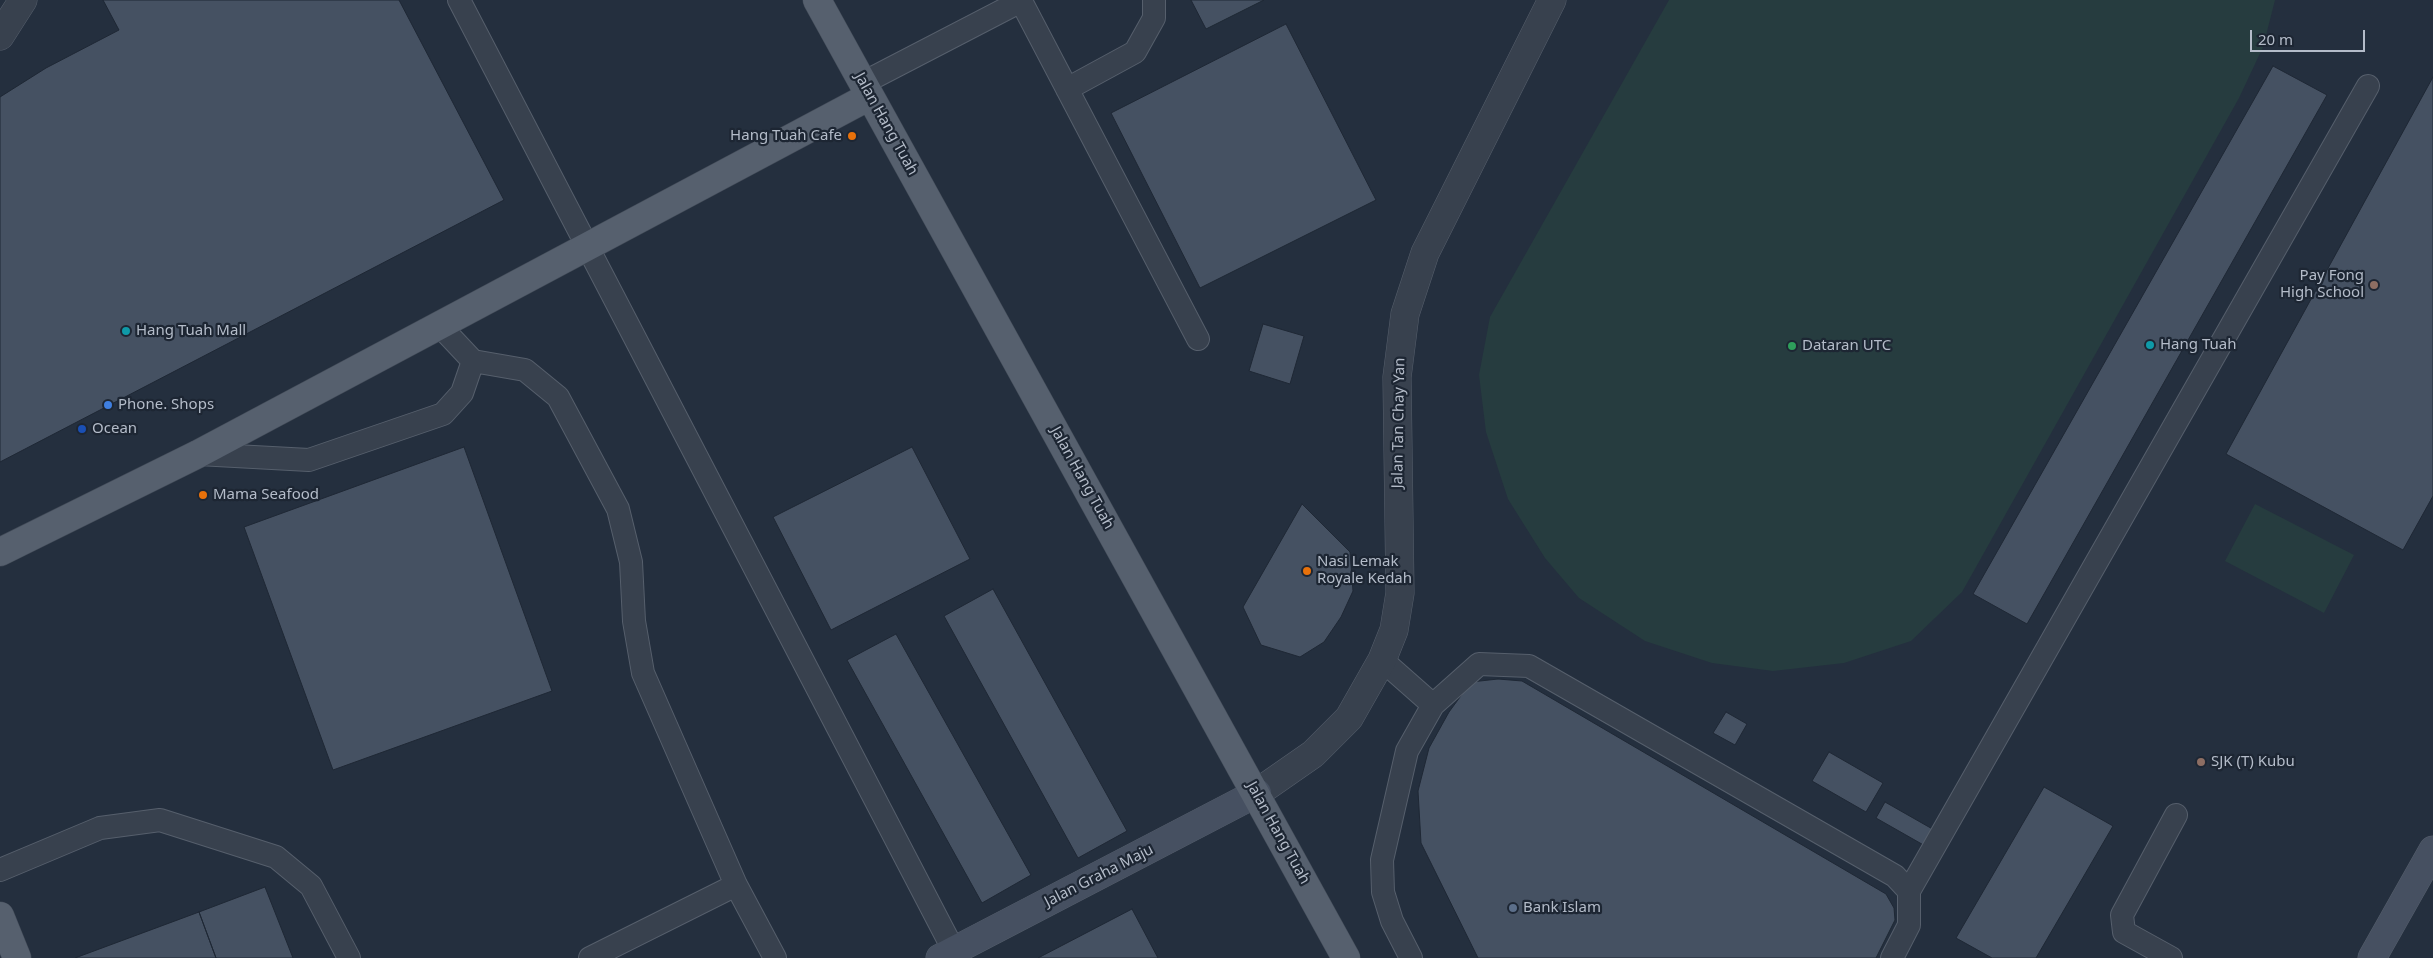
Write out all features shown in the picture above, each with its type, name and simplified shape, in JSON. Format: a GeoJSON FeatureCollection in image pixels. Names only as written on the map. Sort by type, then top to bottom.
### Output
{"type":"FeatureCollection","features":[{"type":"Feature","properties":{"kind":"main road","name":"Jalan Hang Tuah"},"geometry":{"type":"LineString","coordinates":[[817,0],[1257,793],[1346,958]]}},
{"type":"Feature","properties":{"kind":"main road"},"geometry":{"type":"LineString","coordinates":[[0,552],[198,454],[441,327],[867,89]]}},
{"type":"Feature","properties":{"kind":"main road","name":"Jalan Graha Maju"},"geometry":{"type":"LineString","coordinates":[[947,954],[1257,793]]}},
{"type":"Feature","properties":{"kind":"main road"},"geometry":{"type":"LineString","coordinates":[[2372,958],[2433,850]]}},
{"type":"Feature","properties":{"kind":"main road"},"geometry":{"type":"LineString","coordinates":[[0,916],[17,958]]}},
{"type":"Feature","properties":{"kind":"street"},"geometry":{"type":"LineString","coordinates":[[0,36],[23,0]]}},
{"type":"Feature","properties":{"kind":"street","name":"Jalan Tan Chay Yan"},"geometry":{"type":"LineString","coordinates":[[1257,793],[1313,754],[1349,718],[1382,660],[1394,630],[1400,593],[1397,377],[1405,314],[1425,253],[1552,0]]}},
{"type":"Feature","properties":{"kind":"lane"},"geometry":{"type":"LineString","coordinates":[[459,0],[588,246],[947,954]]}},
{"type":"Feature","properties":{"kind":"lane"},"geometry":{"type":"LineString","coordinates":[[867,89],[1021,0],[1198,338]]}},
{"type":"Feature","properties":{"kind":"lane"},"geometry":{"type":"LineString","coordinates":[[1067,89],[1135,52],[1154,18],[1154,0]]}},
{"type":"Feature","properties":{"kind":"lane"},"geometry":{"type":"LineString","coordinates":[[1892,958],[1909,925],[1909,891],[2368,86]]}},
{"type":"Feature","properties":{"kind":"lane"},"geometry":{"type":"LineString","coordinates":[[441,327],[473,361],[525,370],[558,397],[618,508],[631,562],[634,621],[643,673],[736,885],[775,958]]}},
{"type":"Feature","properties":{"kind":"lane"},"geometry":{"type":"LineString","coordinates":[[198,454],[309,460],[444,414],[462,393],[473,361]]}},
{"type":"Feature","properties":{"kind":"lane"},"geometry":{"type":"LineString","coordinates":[[1382,660],[1434,705]]}},
{"type":"Feature","properties":{"kind":"lane"},"geometry":{"type":"LineString","coordinates":[[1411,958],[1392,921],[1383,892],[1382,860],[1407,752],[1434,705],[1479,664],[1529,666],[1895,876],[1909,891]]}},
{"type":"Feature","properties":{"kind":"lane"},"geometry":{"type":"LineString","coordinates":[[2171,958],[2124,932],[2122,915],[2176,815]]}},
{"type":"Feature","properties":{"kind":"lane"},"geometry":{"type":"LineString","coordinates":[[0,870],[100,828],[160,820],[276,857],[311,886],[349,958]]}},
{"type":"Feature","properties":{"kind":"lane"},"geometry":{"type":"LineString","coordinates":[[590,958],[736,885]]}},
{"type":"Feature","properties":{"kind":"green space","name":"Dataran UTC"},"geometry":{"type":"Polygon","coordinates":[[[1669,0],[2275,0],[2263,47],[2239,98],[1962,592],[1911,641],[1844,663],[1773,671],[1712,663],[1645,641],[1579,598],[1545,558],[1508,499],[1486,432],[1479,375],[1490,317],[1669,0]]]}},
{"type":"Feature","properties":{"kind":"green space"},"geometry":{"type":"Polygon","coordinates":[[[2255,504],[2354,555],[2324,613],[2225,561],[2255,504]]]}},
{"type":"Feature","properties":{"kind":"building","name":"Hang Tuah Mall"},"geometry":{"type":"Polygon","coordinates":[[[103,0],[399,0],[504,200],[0,462],[0,97],[46,68],[119,30],[103,0]]]}},
{"type":"Feature","properties":{"kind":"building"},"geometry":{"type":"Polygon","coordinates":[[[1191,0],[1264,0],[1206,29],[1191,0]]]}},
{"type":"Feature","properties":{"kind":"building"},"geometry":{"type":"Polygon","coordinates":[[[1286,24],[1376,200],[1200,288],[1111,113],[1286,24]]]}},
{"type":"Feature","properties":{"kind":"building","name":"Hang Tuah"},"geometry":{"type":"Polygon","coordinates":[[[2273,66],[2327,95],[2027,624],[1973,594],[2273,66]]]}},
{"type":"Feature","properties":{"kind":"building","name":"Pay Fong High School"},"geometry":{"type":"Polygon","coordinates":[[[2433,77],[2433,496],[2403,550],[2226,454],[2433,77]]]}},
{"type":"Feature","properties":{"kind":"building"},"geometry":{"type":"Polygon","coordinates":[[[1263,324],[1304,336],[1290,384],[1249,371],[1263,324]]]}},
{"type":"Feature","properties":{"kind":"building"},"geometry":{"type":"Polygon","coordinates":[[[464,447],[552,691],[333,770],[244,527],[464,447]]]}},
{"type":"Feature","properties":{"kind":"building"},"geometry":{"type":"Polygon","coordinates":[[[912,447],[970,559],[831,630],[773,517],[912,447]]]}},
{"type":"Feature","properties":{"kind":"building","name":"Nasi Lemak Royale Kedah"},"geometry":{"type":"Polygon","coordinates":[[[1302,504],[1350,552],[1353,591],[1341,617],[1324,642],[1300,657],[1261,645],[1243,607],[1302,504]]]}},
{"type":"Feature","properties":{"kind":"building"},"geometry":{"type":"Polygon","coordinates":[[[993,589],[1127,831],[1078,858],[944,616],[993,589]]]}},
{"type":"Feature","properties":{"kind":"building"},"geometry":{"type":"Polygon","coordinates":[[[896,634],[1031,875],[982,903],[847,660],[896,634]]]}},
{"type":"Feature","properties":{"kind":"building"},"geometry":{"type":"Polygon","coordinates":[[[1498,679],[1522,681],[1886,894],[1894,908],[1895,920],[1876,958],[1478,958],[1421,843],[1418,791],[1429,748],[1449,712],[1471,682],[1498,679]]]}},
{"type":"Feature","properties":{"kind":"building"},"geometry":{"type":"Polygon","coordinates":[[[1726,712],[1747,724],[1735,745],[1713,733],[1726,712]]]}},
{"type":"Feature","properties":{"kind":"building"},"geometry":{"type":"Polygon","coordinates":[[[1829,752],[1883,783],[1866,812],[1812,781],[1829,752]]]}},
{"type":"Feature","properties":{"kind":"building"},"geometry":{"type":"Polygon","coordinates":[[[2044,787],[2113,826],[2036,958],[1992,958],[1956,938],[2044,787]]]}},
{"type":"Feature","properties":{"kind":"building"},"geometry":{"type":"Polygon","coordinates":[[[1885,802],[1936,831],[1927,847],[1876,818],[1885,802]]]}},
{"type":"Feature","properties":{"kind":"building"},"geometry":{"type":"Polygon","coordinates":[[[265,887],[293,958],[216,958],[199,912],[265,887]]]}},
{"type":"Feature","properties":{"kind":"building"},"geometry":{"type":"Polygon","coordinates":[[[1132,909],[1158,958],[1038,958],[1132,909]]]}},
{"type":"Feature","properties":{"kind":"building"},"geometry":{"type":"Polygon","coordinates":[[[199,912],[216,958],[75,958],[199,912]]]}},
{"type":"Feature","properties":{"kind":"place","name":"Hang Tuah Cafe"},"geometry":{"type":"Point","coordinates":[852,136]}},
{"type":"Feature","properties":{"kind":"place","name":"Pay Fong High School"},"geometry":{"type":"Point","coordinates":[2374,285]}},
{"type":"Feature","properties":{"kind":"place","name":"Hang Tuah Mall"},"geometry":{"type":"Point","coordinates":[126,331]}},
{"type":"Feature","properties":{"kind":"place","name":"Hang Tuah"},"geometry":{"type":"Point","coordinates":[2150,345]}},
{"type":"Feature","properties":{"kind":"place","name":"Dataran UTC"},"geometry":{"type":"Point","coordinates":[1792,346]}},
{"type":"Feature","properties":{"kind":"place","name":"Phone. Shops"},"geometry":{"type":"Point","coordinates":[108,405]}},
{"type":"Feature","properties":{"kind":"place","name":"Ocean"},"geometry":{"type":"Point","coordinates":[82,429]}},
{"type":"Feature","properties":{"kind":"place","name":"Mama Seafood"},"geometry":{"type":"Point","coordinates":[203,495]}},
{"type":"Feature","properties":{"kind":"place","name":"Nasi Lemak Royale Kedah"},"geometry":{"type":"Point","coordinates":[1307,571]}},
{"type":"Feature","properties":{"kind":"place","name":"SJK (T) Kubu"},"geometry":{"type":"Point","coordinates":[2201,762]}},
{"type":"Feature","properties":{"kind":"place","name":"Bank Islam"},"geometry":{"type":"Point","coordinates":[1513,908]}}]}
